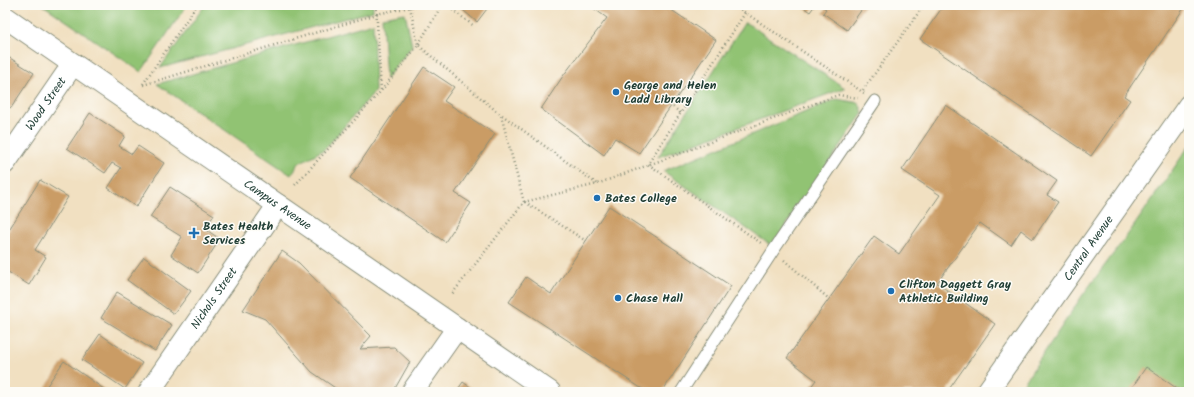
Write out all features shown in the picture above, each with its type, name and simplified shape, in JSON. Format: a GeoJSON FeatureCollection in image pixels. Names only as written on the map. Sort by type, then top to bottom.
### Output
{"type":"FeatureCollection","features":[{"type":"Feature","properties":{"kind":"street","name":"Campus Avenue"},"geometry":{"type":"LineString","coordinates":[[5,17],[550,392]]}},
{"type":"Feature","properties":{"kind":"street","name":"Wood Street"},"geometry":{"type":"LineString","coordinates":[[5,163],[73,64]]}},
{"type":"Feature","properties":{"kind":"street","name":"Central Avenue"},"geometry":{"type":"LineString","coordinates":[[987,392],[1189,105]]}},
{"type":"Feature","properties":{"kind":"street","name":"Nichols Street"},"geometry":{"type":"LineString","coordinates":[[149,392],[278,205]]}},
{"type":"Feature","properties":{"kind":"street"},"geometry":{"type":"LineString","coordinates":[[412,392],[457,328]]}},
{"type":"Feature","properties":{"kind":"lane"},"geometry":{"type":"LineString","coordinates":[[681,392],[772,251],[875,100]]}},
{"type":"Feature","properties":{"kind":"path"},"geometry":{"type":"LineString","coordinates":[[197,5],[143,85],[377,14],[409,6],[424,5]]}},
{"type":"Feature","properties":{"kind":"path"},"geometry":{"type":"LineString","coordinates":[[376,5],[381,91]]}},
{"type":"Feature","properties":{"kind":"path"},"geometry":{"type":"LineString","coordinates":[[295,185],[381,91],[418,45],[442,5]]}},
{"type":"Feature","properties":{"kind":"path"},"geometry":{"type":"LineString","coordinates":[[446,5],[474,26]]}},
{"type":"Feature","properties":{"kind":"path"},"geometry":{"type":"LineString","coordinates":[[734,5],[875,100]]}},
{"type":"Feature","properties":{"kind":"path"},"geometry":{"type":"LineString","coordinates":[[862,92],[924,5]]}},
{"type":"Feature","properties":{"kind":"path"},"geometry":{"type":"LineString","coordinates":[[409,6],[418,45],[501,115],[597,184]]}},
{"type":"Feature","properties":{"kind":"path"},"geometry":{"type":"LineString","coordinates":[[648,164],[745,13]]}},
{"type":"Feature","properties":{"kind":"path"},"geometry":{"type":"LineString","coordinates":[[452,294],[524,202],[597,184],[838,95],[875,100]]}},
{"type":"Feature","properties":{"kind":"path"},"geometry":{"type":"LineString","coordinates":[[673,107],[681,113]]}},
{"type":"Feature","properties":{"kind":"path"},"geometry":{"type":"LineString","coordinates":[[501,115],[524,202],[586,241]]}},
{"type":"Feature","properties":{"kind":"path"},"geometry":{"type":"LineString","coordinates":[[648,164],[772,251],[829,299]]}},
{"type":"Feature","properties":{"kind":"green space"},"geometry":{"type":"Polygon","coordinates":[[[43,5],[187,5],[141,72],[43,5]]]}},
{"type":"Feature","properties":{"kind":"green space"},"geometry":{"type":"Polygon","coordinates":[[[205,5],[373,5],[373,11],[160,68],[205,5]]]}},
{"type":"Feature","properties":{"kind":"green space"},"geometry":{"type":"Polygon","coordinates":[[[405,13],[412,46],[386,79],[382,17],[405,13]]]}},
{"type":"Feature","properties":{"kind":"green space"},"geometry":{"type":"Polygon","coordinates":[[[745,22],[845,88],[658,157],[745,22]]]}},
{"type":"Feature","properties":{"kind":"green space"},"geometry":{"type":"Polygon","coordinates":[[[373,23],[375,91],[325,149],[299,163],[291,175],[157,84],[373,23]]]}},
{"type":"Feature","properties":{"kind":"green space"},"geometry":{"type":"Polygon","coordinates":[[[837,99],[859,103],[863,113],[772,246],[663,171],[837,99]]]}},
{"type":"Feature","properties":{"kind":"green space"},"geometry":{"type":"Polygon","coordinates":[[[1189,146],[1189,392],[1018,392],[1082,296],[1131,230],[1189,146]]]}},
{"type":"Feature","properties":{"kind":"building"},"geometry":{"type":"Polygon","coordinates":[[[457,5],[490,5],[477,22],[457,5]]]}},
{"type":"Feature","properties":{"kind":"building","name":"George and Helen Ladd Library"},"geometry":{"type":"Polygon","coordinates":[[[589,5],[664,5],[716,40],[639,153],[615,138],[604,155],[541,109],[563,76],[607,18],[589,5]]]}},
{"type":"Feature","properties":{"kind":"building"},"geometry":{"type":"Polygon","coordinates":[[[800,5],[815,5],[810,12],[800,5]]]}},
{"type":"Feature","properties":{"kind":"building"},"geometry":{"type":"Polygon","coordinates":[[[820,5],[865,5],[847,30],[823,13],[826,9],[820,5]]]}},
{"type":"Feature","properties":{"kind":"building"},"geometry":{"type":"Polygon","coordinates":[[[944,5],[1186,5],[1124,96],[1130,100],[1091,156],[920,39],[944,5]]]}},
{"type":"Feature","properties":{"kind":"building"},"geometry":{"type":"Polygon","coordinates":[[[5,55],[34,73],[11,108],[5,104],[5,55]]]}},
{"type":"Feature","properties":{"kind":"building"},"geometry":{"type":"Polygon","coordinates":[[[424,67],[454,87],[444,101],[495,134],[455,193],[471,203],[445,242],[350,178],[424,67]]]}},
{"type":"Feature","properties":{"kind":"building","name":"Clifton Daggett Gray Athletic Building"},"geometry":{"type":"Polygon","coordinates":[[[946,105],[1057,181],[1047,195],[1058,202],[1033,239],[1021,230],[1011,245],[980,223],[937,283],[995,324],[947,392],[835,392],[828,387],[825,392],[807,392],[816,380],[787,358],[874,236],[899,254],[940,195],[902,170],[946,105]]]}},
{"type":"Feature","properties":{"kind":"building"},"geometry":{"type":"Polygon","coordinates":[[[90,113],[125,136],[119,146],[132,154],[138,146],[164,163],[136,207],[108,188],[121,168],[112,163],[105,173],[67,148],[90,113]]]}},
{"type":"Feature","properties":{"kind":"building"},"geometry":{"type":"Polygon","coordinates":[[[40,180],[68,197],[35,250],[46,257],[29,285],[5,270],[5,236],[40,180]]]}},
{"type":"Feature","properties":{"kind":"building","name":"Bates Health Services"},"geometry":{"type":"Polygon","coordinates":[[[170,187],[214,215],[205,229],[220,239],[198,273],[171,255],[182,237],[150,217],[170,187]]]}},
{"type":"Feature","properties":{"kind":"building","name":"Chase Hall"},"geometry":{"type":"Polygon","coordinates":[[[609,206],[731,286],[662,392],[647,392],[509,302],[526,277],[551,294],[609,206]]]}},
{"type":"Feature","properties":{"kind":"building"},"geometry":{"type":"Polygon","coordinates":[[[282,251],[299,263],[371,336],[360,349],[394,347],[410,362],[393,392],[341,392],[312,372],[265,319],[243,310],[282,251]]]}},
{"type":"Feature","properties":{"kind":"building"},"geometry":{"type":"Polygon","coordinates":[[[144,257],[191,291],[174,314],[127,280],[144,257]]]}},
{"type":"Feature","properties":{"kind":"building"},"geometry":{"type":"Polygon","coordinates":[[[117,292],[172,325],[155,351],[101,318],[117,292]]]}},
{"type":"Feature","properties":{"kind":"building"},"geometry":{"type":"Polygon","coordinates":[[[100,334],[142,363],[125,389],[82,360],[100,334]]]}},
{"type":"Feature","properties":{"kind":"building"},"geometry":{"type":"Polygon","coordinates":[[[64,361],[108,392],[53,392],[46,387],[64,361]]]}},
{"type":"Feature","properties":{"kind":"building"},"geometry":{"type":"Polygon","coordinates":[[[1146,367],[1182,392],[1129,392],[1146,367]]]}},
{"type":"Feature","properties":{"kind":"building"},"geometry":{"type":"Polygon","coordinates":[[[463,382],[477,392],[456,392],[463,382]]]}},
{"type":"Feature","properties":{"kind":"place","name":"George and Helen Ladd Library"},"geometry":{"type":"Point","coordinates":[616,92]}},
{"type":"Feature","properties":{"kind":"place","name":"Bates College"},"geometry":{"type":"Point","coordinates":[597,198]}},
{"type":"Feature","properties":{"kind":"place","name":"Bates Health Services"},"geometry":{"type":"Point","coordinates":[194,233]}},
{"type":"Feature","properties":{"kind":"place","name":"Clifton Daggett Gray Athletic Building"},"geometry":{"type":"Point","coordinates":[891,291]}},
{"type":"Feature","properties":{"kind":"place","name":"Chase Hall"},"geometry":{"type":"Point","coordinates":[618,298]}}]}
